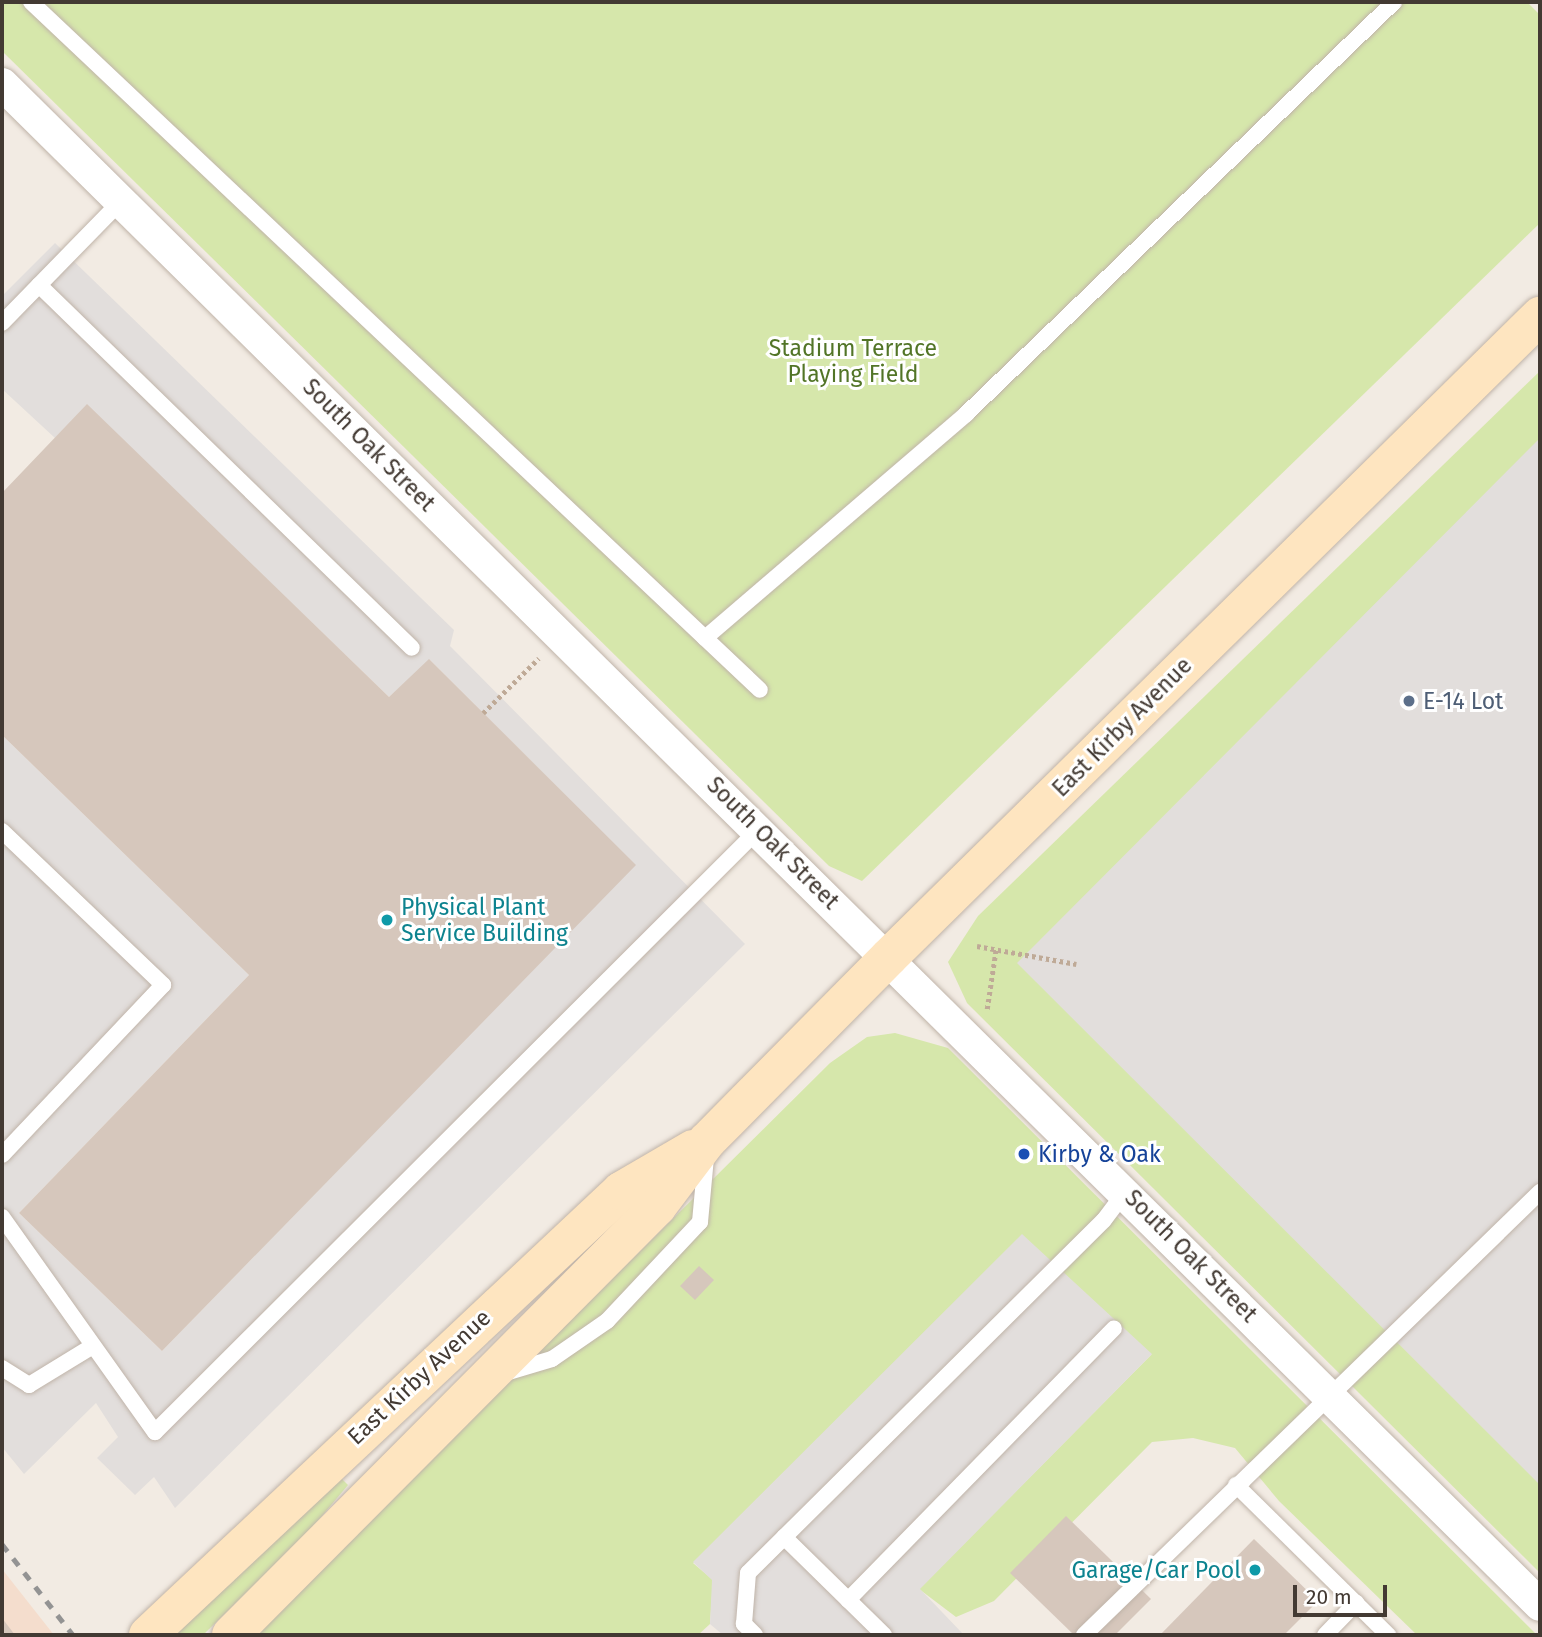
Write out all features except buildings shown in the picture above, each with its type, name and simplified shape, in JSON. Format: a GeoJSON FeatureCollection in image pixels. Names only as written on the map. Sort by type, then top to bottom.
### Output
{"type":"FeatureCollection","features":[{"type":"Feature","properties":{"kind":"main road","name":"East Kirby Avenue"},"geometry":{"type":"LineString","coordinates":[[230,1635],[657,1207],[707,1141],[888,957],[1540,316]]}},
{"type":"Feature","properties":{"kind":"main road","name":"East Kirby Avenue"},"geometry":{"type":"LineString","coordinates":[[148,1635],[621,1191],[707,1141]]}},
{"type":"Feature","properties":{"kind":"street","name":"South Oak Street"},"geometry":{"type":"LineString","coordinates":[[2,83],[1126,1191],[1540,1605]]}},
{"type":"Feature","properties":{"kind":"lane"},"geometry":{"type":"LineString","coordinates":[[31,2],[760,690]]}},
{"type":"Feature","properties":{"kind":"lane"},"geometry":{"type":"LineString","coordinates":[[705,638],[966,414],[1394,2]]}},
{"type":"Feature","properties":{"kind":"lane"},"geometry":{"type":"LineString","coordinates":[[2,323],[121,201]]}},
{"type":"Feature","properties":{"kind":"lane"},"geometry":{"type":"LineString","coordinates":[[39,285],[412,648]]}},
{"type":"Feature","properties":{"kind":"lane"},"geometry":{"type":"LineString","coordinates":[[2,1217],[155,1432],[759,829]]}},
{"type":"Feature","properties":{"kind":"lane"},"geometry":{"type":"LineString","coordinates":[[2,831],[163,985],[3,1151]]}},
{"type":"Feature","properties":{"kind":"lane"},"geometry":{"type":"LineString","coordinates":[[744,1632],[748,1573],[1104,1220],[1126,1191]]}},
{"type":"Feature","properties":{"kind":"lane"},"geometry":{"type":"LineString","coordinates":[[1084,1635],[1328,1394],[1540,1192]]}},
{"type":"Feature","properties":{"kind":"lane"},"geometry":{"type":"LineString","coordinates":[[848,1600],[1114,1328]]}},
{"type":"Feature","properties":{"kind":"lane"},"geometry":{"type":"LineString","coordinates":[[2,1368],[29,1385],[93,1346]]}},
{"type":"Feature","properties":{"kind":"lane"},"geometry":{"type":"LineString","coordinates":[[1236,1485],[1388,1635]]}},
{"type":"Feature","properties":{"kind":"lane"},"geometry":{"type":"LineString","coordinates":[[784,1537],[884,1635]]}},
{"type":"Feature","properties":{"kind":"lane"},"geometry":{"type":"LineString","coordinates":[[1325,1635],[1356,1603]]}},
{"type":"Feature","properties":{"kind":"path"},"geometry":{"type":"LineString","coordinates":[[483,713],[562,636]]}},
{"type":"Feature","properties":{"kind":"path"},"geometry":{"type":"LineString","coordinates":[[977,946],[1076,964]]}},
{"type":"Feature","properties":{"kind":"path"},"geometry":{"type":"LineString","coordinates":[[988,1009],[996,949]]}},
{"type":"Feature","properties":{"kind":"shaded area"},"geometry":{"type":"Polygon","coordinates":[[[55,243],[454,630],[450,646],[745,944],[175,1508],[154,1477],[135,1495],[97,1458],[118,1437],[96,1403],[24,1474],[2,1447],[2,735],[249,975],[19,1213],[162,1351],[635,865],[430,660],[389,697],[87,405],[55,438],[2,389],[2,296],[55,243]]]}},
{"type":"Feature","properties":{"kind":"shaded area","name":"E-14 Lot"},"geometry":{"type":"Polygon","coordinates":[[[1540,438],[1540,1485],[1017,963],[1540,438]]]}},
{"type":"Feature","properties":{"kind":"shaded area"},"geometry":{"type":"Polygon","coordinates":[[[1022,1234],[1152,1354],[920,1589],[964,1635],[723,1635],[710,1624],[712,1580],[693,1562],[1022,1234]]]}},
{"type":"Feature","properties":{"kind":"shaded area"},"geometry":{"type":"Polygon","coordinates":[[[2,1569],[54,1635],[2,1635],[2,1569]]]}},
{"type":"Feature","properties":{"kind":"green space","name":"Stadium Terrace Playing Field"},"geometry":{"type":"Polygon","coordinates":[[[2,2],[1527,2],[1540,15],[1540,223],[862,881],[829,866],[2,51],[2,2]]]}},
{"type":"Feature","properties":{"kind":"green space","name":"E-14 Lot"},"geometry":{"type":"Polygon","coordinates":[[[1540,371],[1540,1573],[967,1003],[948,962],[978,916],[1540,371]]]}},
{"type":"Feature","properties":{"kind":"green space"},"geometry":{"type":"Polygon","coordinates":[[[895,1033],[948,1048],[1537,1635],[1417,1635],[1279,1501],[1235,1448],[1193,1438],[1152,1442],[994,1601],[956,1617],[919,1589],[1152,1354],[693,1563],[713,1580],[710,1624],[698,1635],[253,1635],[830,1063],[867,1037],[895,1033]]]}},
{"type":"Feature","properties":{"kind":"green space"},"geometry":{"type":"Polygon","coordinates":[[[342,1479],[348,1485],[305,1536],[203,1635],[174,1635],[342,1479]]]}},
{"type":"Feature","properties":{"kind":"railway"},"geometry":{"type":"LineString","coordinates":[[2,1544],[73,1635]]}},
{"type":"Feature","properties":{"kind":"place","name":"E-14 Lot"},"geometry":{"type":"Point","coordinates":[1409,701]}},
{"type":"Feature","properties":{"kind":"place","name":"Physical Plant Service Building"},"geometry":{"type":"Point","coordinates":[387,920]}},
{"type":"Feature","properties":{"kind":"place","name":"Kirby & Oak"},"geometry":{"type":"Point","coordinates":[1024,1154]}},
{"type":"Feature","properties":{"kind":"place","name":"Garage/Car Pool"},"geometry":{"type":"Point","coordinates":[1255,1570]}}]}
